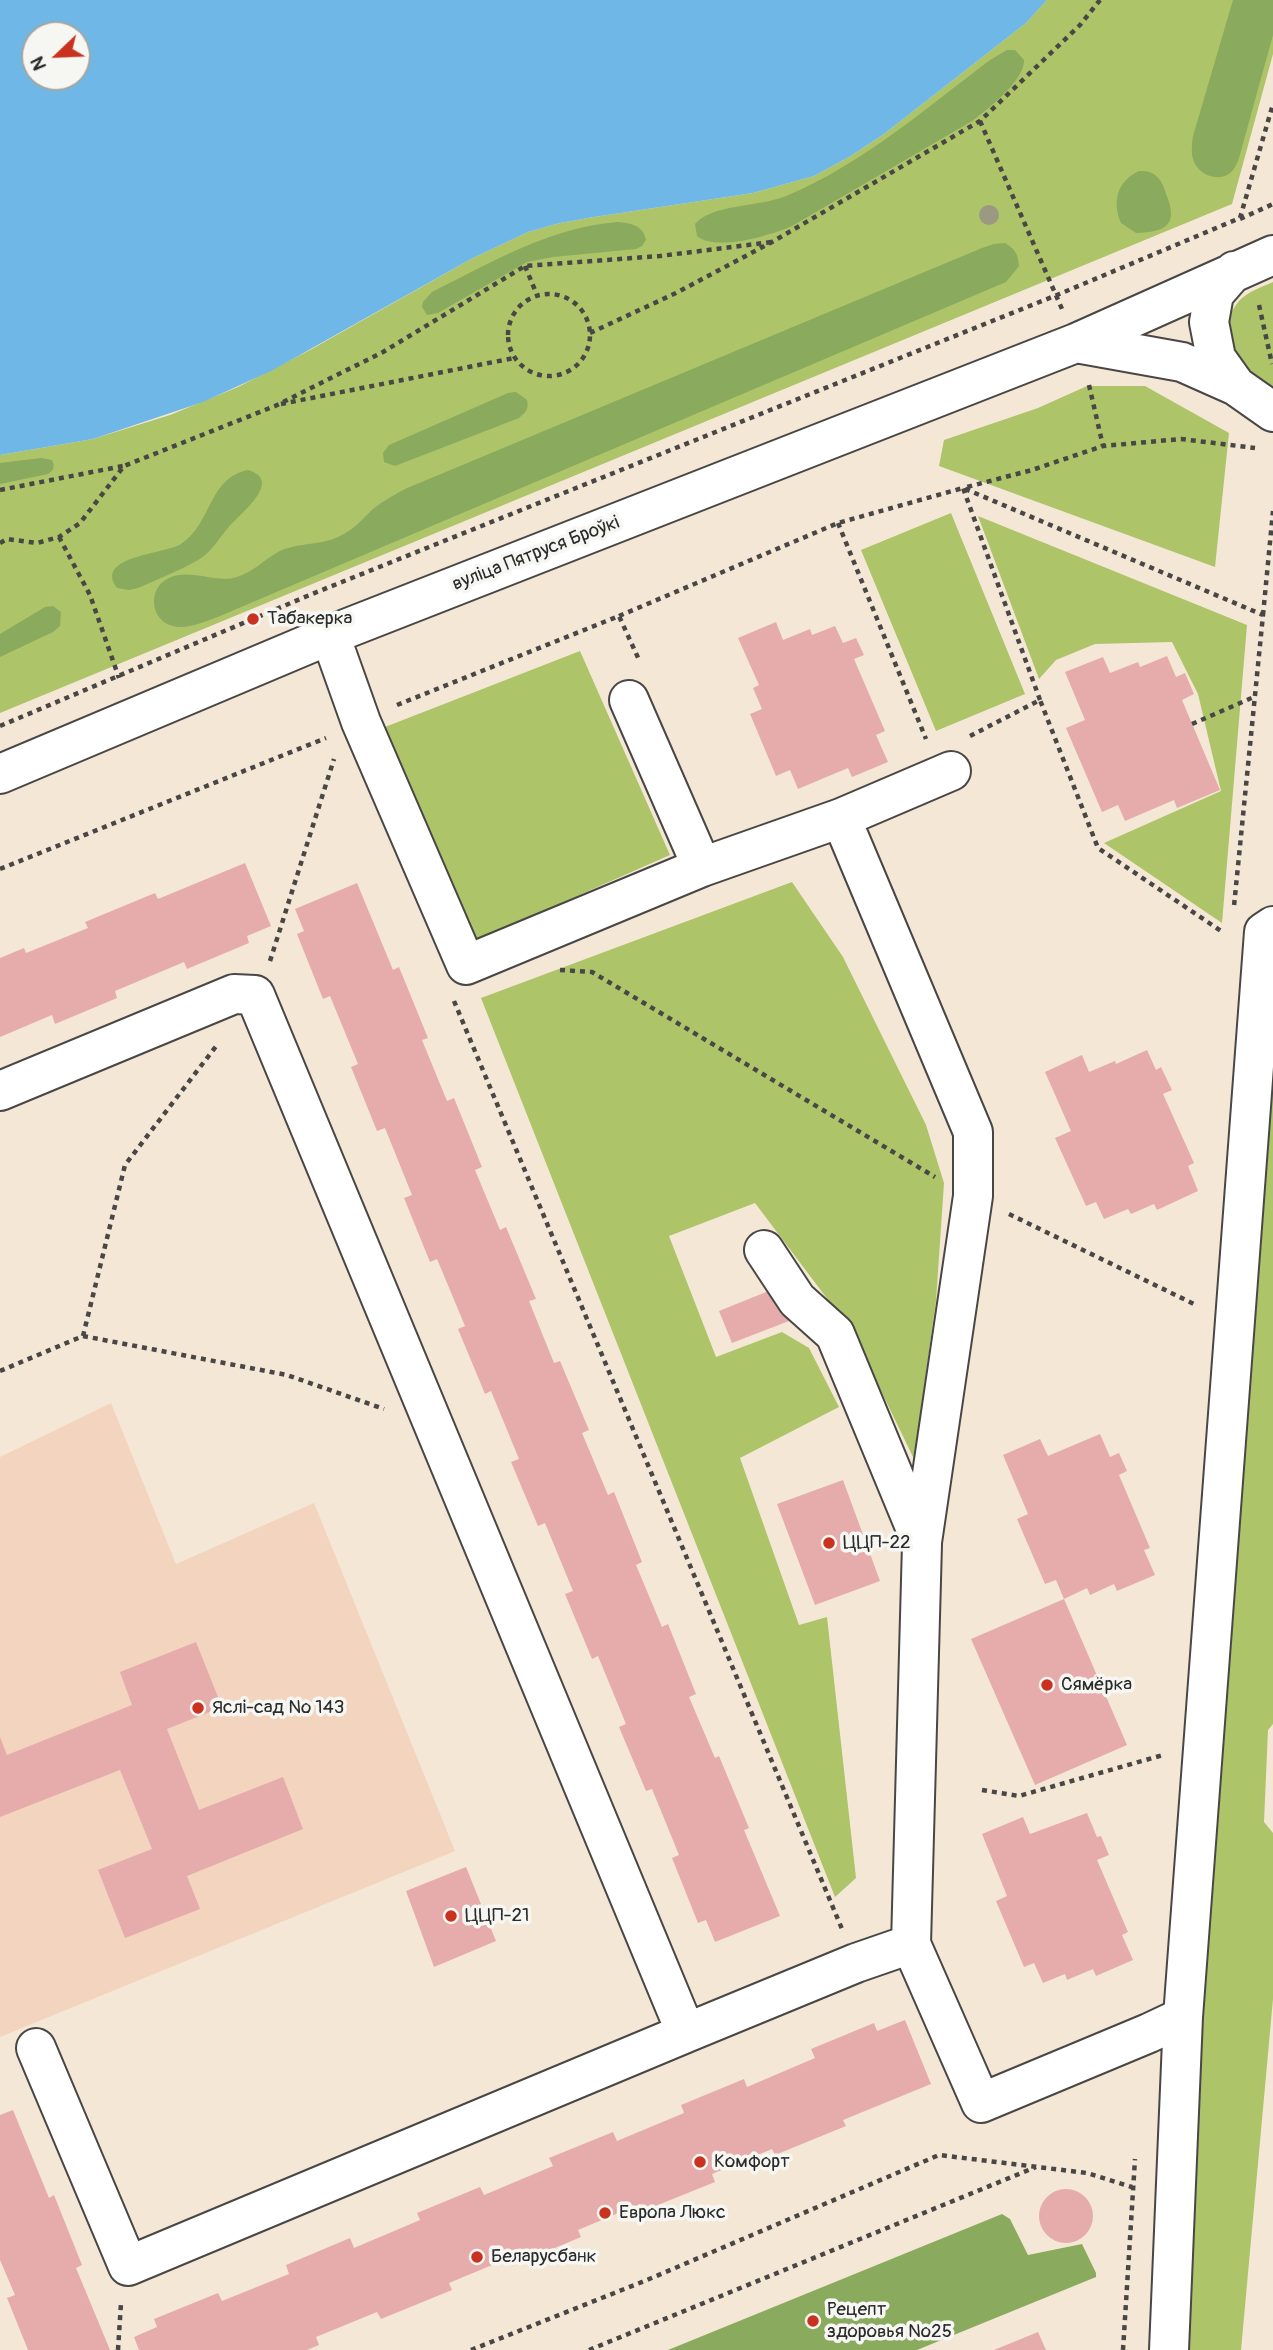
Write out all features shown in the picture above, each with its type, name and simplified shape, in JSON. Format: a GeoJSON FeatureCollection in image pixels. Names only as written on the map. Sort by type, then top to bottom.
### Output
{"type":"FeatureCollection","features":[{"type":"Feature","properties":{"kind":"street","name":"вуліца Пятруся Броўкі"},"geometry":{"type":"LineString","coordinates":[[0,774],[330,635],[1076,343],[1273,255]]}},
{"type":"Feature","properties":{"kind":"street"},"geometry":{"type":"LineString","coordinates":[[1234,271],[1214,293],[1209,322],[1216,358],[1236,386]]}},
{"type":"Feature","properties":{"kind":"street"},"geometry":{"type":"LineString","coordinates":[[1076,343],[1182,362],[1236,386],[1273,412]]}},
{"type":"Feature","properties":{"kind":"street"},"geometry":{"type":"LineString","coordinates":[[330,635],[361,722],[466,965],[702,867],[841,818],[951,771]]}},
{"type":"Feature","properties":{"kind":"street"},"geometry":{"type":"LineString","coordinates":[[635,682],[702,867]]}},
{"type":"Feature","properties":{"kind":"street"},"geometry":{"type":"LineString","coordinates":[[841,818],[973,1132],[973,1196],[922,1544],[911,1944],[982,2103],[1183,2017]]}},
{"type":"Feature","properties":{"kind":"street"},"geometry":{"type":"LineString","coordinates":[[1169,2350],[1183,2017],[1264,932],[1273,926]]}},
{"type":"Feature","properties":{"kind":"street"},"geometry":{"type":"LineString","coordinates":[[0,1091],[234,994],[256,995],[686,2033]]}},
{"type":"Feature","properties":{"kind":"street"},"geometry":{"type":"LineString","coordinates":[[764,1250],[797,1300],[835,1334],[922,1544]]}},
{"type":"Feature","properties":{"kind":"street"},"geometry":{"type":"LineString","coordinates":[[36,2048],[128,2266],[856,1963],[911,1944]]}},
{"type":"Feature","properties":{"kind":"path"},"geometry":{"type":"LineString","coordinates":[[590,333],[676,293],[772,242],[980,121],[1080,25],[1100,0]]}},
{"type":"Feature","properties":{"kind":"path"},"geometry":{"type":"LineString","coordinates":[[0,726],[312,594],[1056,295],[1240,218],[1273,104]]}},
{"type":"Feature","properties":{"kind":"path"},"geometry":{"type":"LineString","coordinates":[[980,121],[1056,295]]}},
{"type":"Feature","properties":{"kind":"path"},"geometry":{"type":"LineString","coordinates":[[0,490],[124,466],[275,405],[383,352],[525,266],[660,256],[772,242]]}},
{"type":"Feature","properties":{"kind":"path"},"geometry":{"type":"LineString","coordinates":[[525,266],[537,295]]}},
{"type":"Feature","properties":{"kind":"path"},"geometry":{"type":"LineString","coordinates":[[554,294],[566,297],[577,304],[585,316],[590,333],[588,350],[579,363],[567,373],[550,377],[533,374],[521,367],[514,358],[508,342],[508,327],[514,312],[526,300],[537,295],[554,294]]}},
{"type":"Feature","properties":{"kind":"path"},"geometry":{"type":"LineString","coordinates":[[1258,303],[1273,369]]}},
{"type":"Feature","properties":{"kind":"path"},"geometry":{"type":"LineString","coordinates":[[275,405],[514,358]]}},
{"type":"Feature","properties":{"kind":"path"},"geometry":{"type":"LineString","coordinates":[[1088,383],[1103,446]]}},
{"type":"Feature","properties":{"kind":"path"},"geometry":{"type":"LineString","coordinates":[[393,707],[619,617],[838,523],[1032,470],[1103,446],[1181,439],[1241,445],[1262,450]]}},
{"type":"Feature","properties":{"kind":"path"},"geometry":{"type":"LineString","coordinates":[[0,536],[37,543],[59,537],[80,523],[124,466]]}},
{"type":"Feature","properties":{"kind":"path"},"geometry":{"type":"LineString","coordinates":[[963,488],[1263,615]]}},
{"type":"Feature","properties":{"kind":"path"},"geometry":{"type":"LineString","coordinates":[[963,488],[1040,700],[1098,848],[1231,938]]}},
{"type":"Feature","properties":{"kind":"path"},"geometry":{"type":"LineString","coordinates":[[1234,911],[1273,511]]}},
{"type":"Feature","properties":{"kind":"path"},"geometry":{"type":"LineString","coordinates":[[838,523],[927,742]]}},
{"type":"Feature","properties":{"kind":"path"},"geometry":{"type":"LineString","coordinates":[[59,537],[90,595],[115,664]]}},
{"type":"Feature","properties":{"kind":"path"},"geometry":{"type":"LineString","coordinates":[[0,543],[7,539]]}},
{"type":"Feature","properties":{"kind":"path"},"geometry":{"type":"LineString","coordinates":[[619,617],[635,682]]}},
{"type":"Feature","properties":{"kind":"path"},"geometry":{"type":"LineString","coordinates":[[1192,724],[1255,696]]}},
{"type":"Feature","properties":{"kind":"path"},"geometry":{"type":"LineString","coordinates":[[968,737],[1040,700]]}},
{"type":"Feature","properties":{"kind":"path"},"geometry":{"type":"LineString","coordinates":[[0,869],[330,737]]}},
{"type":"Feature","properties":{"kind":"path"},"geometry":{"type":"LineString","coordinates":[[83,1336],[125,1164],[256,995],[277,943],[334,758]]}},
{"type":"Feature","properties":{"kind":"path"},"geometry":{"type":"LineString","coordinates":[[554,970],[592,972],[944,1182],[1198,1306]]}},
{"type":"Feature","properties":{"kind":"path"},"geometry":{"type":"LineString","coordinates":[[449,988],[856,1963]]}},
{"type":"Feature","properties":{"kind":"path"},"geometry":{"type":"LineString","coordinates":[[0,1371],[83,1336],[287,1376],[436,1427]]}},
{"type":"Feature","properties":{"kind":"path"},"geometry":{"type":"LineString","coordinates":[[982,1790],[1019,1796],[1174,1751]]}},
{"type":"Feature","properties":{"kind":"path"},"geometry":{"type":"LineString","coordinates":[[471,2350],[648,2280],[939,2155],[1087,2173],[1132,2187]]}},
{"type":"Feature","properties":{"kind":"path"},"geometry":{"type":"LineString","coordinates":[[589,2350],[1037,2167]]}},
{"type":"Feature","properties":{"kind":"shaded area","name":"Яслі-сад № 143"},"geometry":{"type":"Polygon","coordinates":[[[111,1403],[176,1564],[314,1503],[455,1851],[0,2037],[0,1457],[111,1403]]]}},
{"type":"Feature","properties":{"kind":"green space"},"geometry":{"type":"Polygon","coordinates":[[[1047,0],[1273,0],[1273,54],[1232,204],[0,713],[0,455],[93,439],[170,415],[238,387],[310,350],[471,259],[528,232],[594,217],[753,193],[814,176],[884,134],[1026,23],[1047,0]]]}},
{"type":"Feature","properties":{"kind":"green space"},"geometry":{"type":"Polygon","coordinates":[[[1233,0],[1273,0],[1273,35],[1235,168],[1225,176],[1214,177],[1203,173],[1195,164],[1192,142],[1233,0]]]}},
{"type":"Feature","properties":{"kind":"green space"},"geometry":{"type":"Polygon","coordinates":[[[1007,50],[1015,50],[1024,60],[1023,68],[1004,94],[972,121],[792,226],[771,234],[730,242],[706,241],[697,236],[695,224],[713,213],[775,200],[840,169],[892,135],[1007,50]]]}},
{"type":"Feature","properties":{"kind":"green space"},"geometry":{"type":"Polygon","coordinates":[[[1139,171],[1151,173],[1159,179],[1170,205],[1170,220],[1167,225],[1155,231],[1136,233],[1121,223],[1118,215],[1117,200],[1121,186],[1139,171]]]}},
{"type":"Feature","properties":{"kind":"green space"},"geometry":{"type":"Polygon","coordinates":[[[617,222],[639,228],[646,240],[642,246],[636,249],[527,262],[438,313],[427,315],[422,307],[432,292],[499,258],[568,231],[617,222]]]}},
{"type":"Feature","properties":{"kind":"green space"},"geometry":{"type":"Polygon","coordinates":[[[1005,243],[1015,252],[1019,266],[1006,282],[220,616],[179,627],[165,623],[156,611],[154,604],[157,589],[169,578],[186,575],[229,579],[248,572],[285,549],[333,539],[349,531],[377,506],[405,489],[982,248],[1005,243]]]}},
{"type":"Feature","properties":{"kind":"green space"},"geometry":{"type":"Polygon","coordinates":[[[1273,282],[1273,390],[1241,363],[1229,339],[1228,327],[1231,314],[1242,298],[1273,282]]]}},
{"type":"Feature","properties":{"kind":"green space"},"geometry":{"type":"Polygon","coordinates":[[[1087,386],[1145,386],[1229,433],[1215,567],[939,466],[944,440],[1038,408],[1087,386]]]}},
{"type":"Feature","properties":{"kind":"green space"},"geometry":{"type":"Polygon","coordinates":[[[516,392],[528,403],[519,418],[395,466],[384,462],[383,453],[389,445],[508,393],[516,392]]]}},
{"type":"Feature","properties":{"kind":"green space"},"geometry":{"type":"Polygon","coordinates":[[[41,458],[52,460],[53,468],[48,474],[0,484],[0,463],[41,458]]]}},
{"type":"Feature","properties":{"kind":"green space"},"geometry":{"type":"Polygon","coordinates":[[[248,470],[258,475],[262,482],[261,490],[207,553],[183,568],[138,588],[117,588],[112,577],[115,569],[134,558],[181,544],[199,525],[225,482],[248,470]]]}},
{"type":"Feature","properties":{"kind":"green space"},"geometry":{"type":"Polygon","coordinates":[[[951,513],[1025,694],[936,731],[861,550],[951,513]]]}},
{"type":"Feature","properties":{"kind":"green space"},"geometry":{"type":"Polygon","coordinates":[[[978,516],[1247,625],[1222,923],[1104,843],[1221,791],[1198,694],[1172,642],[1095,644],[1056,660],[1039,679],[978,516]]]}},
{"type":"Feature","properties":{"kind":"green space"},"geometry":{"type":"Polygon","coordinates":[[[53,606],[61,612],[60,626],[53,632],[0,657],[0,634],[45,607],[53,606]]]}},
{"type":"Feature","properties":{"kind":"green space"},"geometry":{"type":"Polygon","coordinates":[[[580,651],[670,855],[475,941],[385,727],[580,651]]]}},
{"type":"Feature","properties":{"kind":"green space"},"geometry":{"type":"Polygon","coordinates":[[[792,882],[843,957],[926,1125],[944,1183],[936,1301],[914,1459],[853,1333],[755,1203],[669,1236],[716,1357],[782,1332],[809,1348],[839,1407],[740,1458],[799,1625],[827,1617],[856,1878],[835,1897],[481,998],[792,882]]]}},
{"type":"Feature","properties":{"kind":"green space"},"geometry":{"type":"Polygon","coordinates":[[[1273,997],[1273,1724],[1268,1730],[1264,1822],[1273,1833],[1273,1999],[1241,2350],[1180,2350],[1187,2214],[1273,997]]]}},
{"type":"Feature","properties":{"kind":"green space"},"geometry":{"type":"Polygon","coordinates":[[[1002,2214],[1010,2219],[1028,2255],[1082,2244],[1096,2277],[917,2350],[668,2350],[1002,2214]]]}},
{"type":"Feature","properties":{"kind":"water"},"geometry":{"type":"Polygon","coordinates":[[[0,0],[1047,0],[1026,23],[884,134],[814,176],[753,193],[594,217],[528,232],[471,259],[273,370],[203,402],[93,439],[0,455],[0,0]]]}},
{"type":"Feature","properties":{"kind":"building"},"geometry":{"type":"Polygon","coordinates":[[[776,622],[783,640],[810,629],[812,635],[835,626],[843,643],[856,638],[864,655],[854,659],[885,731],[876,735],[888,762],[852,777],[848,768],[798,789],[790,770],[776,776],[750,714],[762,709],[753,688],[759,685],[738,638],[776,622]]]}},
{"type":"Feature","properties":{"kind":"building"},"geometry":{"type":"Polygon","coordinates":[[[1167,656],[1176,677],[1185,673],[1194,694],[1182,700],[1220,790],[1177,808],[1174,800],[1125,821],[1118,805],[1102,812],[1066,728],[1085,720],[1065,672],[1103,657],[1110,673],[1138,662],[1140,667],[1167,656]]]}},
{"type":"Feature","properties":{"kind":"building"},"geometry":{"type":"Polygon","coordinates":[[[245,863],[271,926],[247,936],[249,943],[187,969],[184,962],[115,991],[117,998],[55,1024],[52,1015],[0,1037],[0,958],[24,948],[26,953],[88,928],[85,922],[155,893],[158,899],[245,863]]]}},
{"type":"Feature","properties":{"kind":"building"},"geometry":{"type":"Polygon","coordinates":[[[357,883],[393,970],[399,967],[428,1038],[422,1040],[447,1101],[454,1098],[482,1167],[475,1170],[500,1230],[506,1227],[536,1299],[529,1301],[554,1363],[560,1361],[589,1430],[582,1433],[608,1495],[614,1492],[642,1562],[636,1565],[662,1627],[668,1624],[696,1694],[689,1697],[715,1758],[719,1756],[749,1828],[744,1830],[780,1916],[715,1942],[706,1920],[698,1923],[672,1858],[679,1855],[652,1789],[646,1791],[619,1727],[626,1724],[598,1656],[592,1659],[565,1594],[573,1591],[545,1523],[538,1526],[511,1462],[519,1459],[491,1391],[485,1394],[458,1329],[465,1326],[437,1259],[430,1262],[404,1198],[412,1195],[385,1128],[377,1131],[351,1067],[358,1064],[330,996],[323,999],[297,934],[304,931],[295,909],[357,883]]]}},
{"type":"Feature","properties":{"kind":"building"},"geometry":{"type":"Polygon","coordinates":[[[1147,1050],[1156,1070],[1161,1067],[1172,1090],[1163,1094],[1194,1163],[1188,1166],[1198,1191],[1157,1210],[1154,1204],[1131,1214],[1128,1209],[1104,1219],[1096,1202],[1086,1206],[1055,1138],[1071,1131],[1045,1072],[1082,1055],[1089,1072],[1147,1050]]]}},
{"type":"Feature","properties":{"kind":"building"},"geometry":{"type":"Polygon","coordinates":[[[776,1288],[789,1321],[732,1343],[719,1311],[776,1288]]]}},
{"type":"Feature","properties":{"kind":"building"},"geometry":{"type":"Polygon","coordinates":[[[1100,1434],[1110,1457],[1119,1453],[1127,1471],[1119,1475],[1150,1548],[1144,1550],[1155,1575],[1117,1591],[1114,1584],[1090,1595],[1087,1588],[1064,1599],[1056,1580],[1045,1584],[1017,1519],[1028,1514],[1003,1455],[1040,1439],[1048,1456],[1100,1434]]]}},
{"type":"Feature","properties":{"kind":"building","name":"ЦЦП-22"},"geometry":{"type":"Polygon","coordinates":[[[843,1480],[880,1581],[815,1605],[777,1504],[843,1480]]]}},
{"type":"Feature","properties":{"kind":"building"},"geometry":{"type":"Polygon","coordinates":[[[1064,1599],[1127,1745],[1035,1785],[971,1639],[1064,1599]]]}},
{"type":"Feature","properties":{"kind":"building"},"geometry":{"type":"Polygon","coordinates":[[[196,1642],[222,1707],[167,1729],[199,1810],[283,1777],[303,1829],[187,1876],[200,1909],[125,1938],[98,1870],[152,1849],[120,1770],[0,1817],[0,1737],[7,1755],[132,1705],[120,1672],[196,1642]]]}},
{"type":"Feature","properties":{"kind":"building"},"geometry":{"type":"Polygon","coordinates":[[[1087,1813],[1097,1837],[1101,1836],[1109,1855],[1097,1860],[1128,1932],[1122,1935],[1133,1960],[1096,1976],[1093,1969],[1067,1980],[1065,1974],[1043,1983],[1034,1963],[1024,1967],[996,1901],[1007,1896],[982,1834],[1023,1817],[1030,1834],[1087,1813]]]}},
{"type":"Feature","properties":{"kind":"building","name":"ЦЦП-21"},"geometry":{"type":"Polygon","coordinates":[[[466,1867],[496,1941],[434,1967],[406,1891],[466,1867]]]}},
{"type":"Feature","properties":{"kind":"building"},"geometry":{"type":"Polygon","coordinates":[[[905,2020],[931,2084],[843,2120],[846,2126],[775,2155],[772,2149],[712,2174],[715,2182],[643,2211],[640,2204],[578,2230],[581,2237],[512,2266],[509,2258],[449,2283],[452,2290],[381,2319],[377,2312],[316,2337],[319,2345],[307,2350],[139,2350],[134,2337],[157,2327],[154,2319],[218,2293],[222,2301],[289,2274],[286,2265],[350,2238],[354,2248],[420,2220],[417,2213],[480,2187],[484,2195],[553,2166],[549,2158],[613,2132],[617,2141],[684,2113],[681,2105],[744,2079],[747,2087],[815,2058],[811,2049],[874,2023],[877,2031],[905,2020]]]}},
{"type":"Feature","properties":{"kind":"building"},"geometry":{"type":"Polygon","coordinates":[[[13,2110],[49,2198],[54,2195],[82,2265],[76,2268],[110,2350],[28,2350],[7,2298],[15,2295],[0,2260],[0,2115],[13,2110]]]}},
{"type":"Feature","properties":{"kind":"building"},"geometry":{"type":"Polygon","coordinates":[[[1066,2189],[1085,2197],[1093,2216],[1085,2235],[1066,2243],[1047,2235],[1039,2216],[1047,2197],[1066,2189]]]}},
{"type":"Feature","properties":{"kind":"building"},"geometry":{"type":"Polygon","coordinates":[[[1038,2332],[1046,2350],[994,2350],[1038,2332]]]}},
{"type":"Feature","properties":{"kind":"place","name":"Табакерка"},"geometry":{"type":"Point","coordinates":[253,619]}},
{"type":"Feature","properties":{"kind":"place","name":"ЦЦП-22"},"geometry":{"type":"Point","coordinates":[829,1543]}},
{"type":"Feature","properties":{"kind":"place","name":"Сямёрка"},"geometry":{"type":"Point","coordinates":[1047,1685]}},
{"type":"Feature","properties":{"kind":"place","name":"Яслі-сад № 143"},"geometry":{"type":"Point","coordinates":[198,1708]}},
{"type":"Feature","properties":{"kind":"place","name":"ЦЦП-21"},"geometry":{"type":"Point","coordinates":[451,1916]}},
{"type":"Feature","properties":{"kind":"place","name":"Комфорт"},"geometry":{"type":"Point","coordinates":[700,2162]}},
{"type":"Feature","properties":{"kind":"place","name":"Европа Люкс"},"geometry":{"type":"Point","coordinates":[605,2213]}},
{"type":"Feature","properties":{"kind":"place","name":"Беларусбанк"},"geometry":{"type":"Point","coordinates":[477,2257]}},
{"type":"Feature","properties":{"kind":"place","name":"Рецепт здоровья №25"},"geometry":{"type":"Point","coordinates":[813,2321]}}]}
